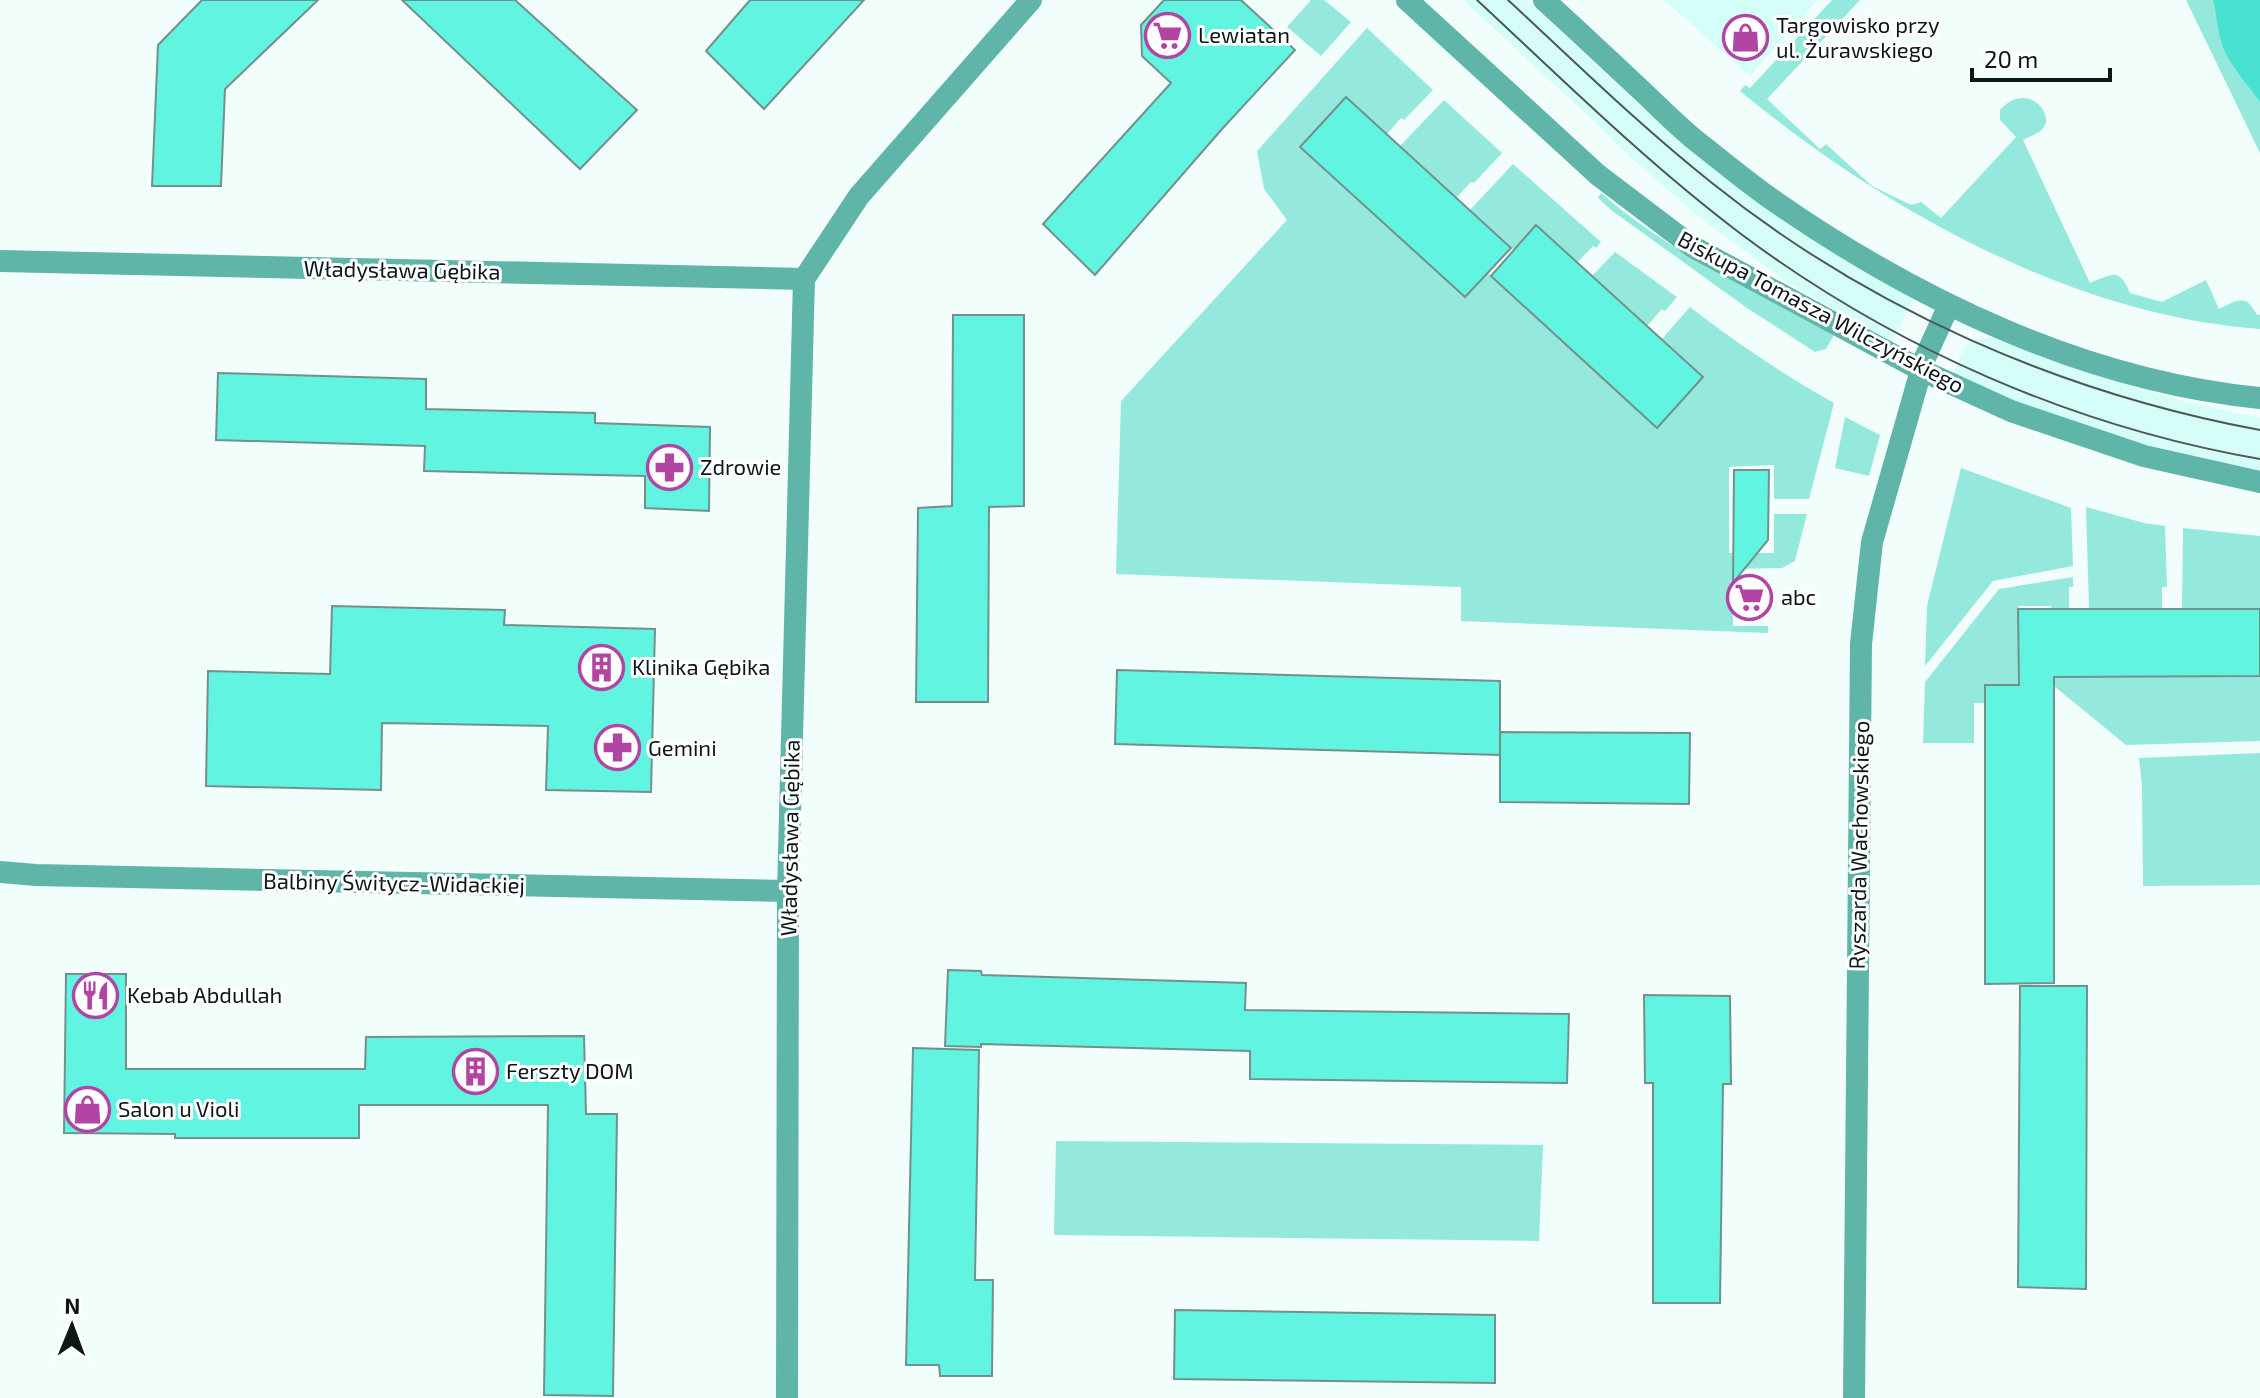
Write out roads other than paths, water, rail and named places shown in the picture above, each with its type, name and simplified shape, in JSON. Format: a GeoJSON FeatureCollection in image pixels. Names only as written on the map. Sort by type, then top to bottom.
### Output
{"type":"FeatureCollection","features":[{"type":"Feature","properties":{"kind":"street"},"geometry":{"type":"LineString","coordinates":[[804,279],[859,196],[1031,0]]}},
{"type":"Feature","properties":{"kind":"street","name":"Biskupa Tomasza Wilczyńskiego"},"geometry":{"type":"LineString","coordinates":[[1407,0],[1598,175],[1693,247],[1921,370],[2011,411],[2144,456],[2260,482]]}},
{"type":"Feature","properties":{"kind":"street"},"geometry":{"type":"LineString","coordinates":[[1544,0],[1692,137],[1775,202],[1885,272],[1949,305],[2040,344],[2129,373],[2221,394],[2260,398]]}},
{"type":"Feature","properties":{"kind":"street","name":"Władysława Gębika"},"geometry":{"type":"LineString","coordinates":[[0,261],[804,279],[788,891],[787,1398]]}},
{"type":"Feature","properties":{"kind":"street","name":"Ryszarda Wachowskiego"},"geometry":{"type":"LineString","coordinates":[[1854,1398],[1861,644],[1872,542],[1929,345],[1949,305]]}},
{"type":"Feature","properties":{"kind":"street","name":"Balbiny Świtycz-Widackiej"},"geometry":{"type":"LineString","coordinates":[[0,872],[52,876],[788,891]]}},
{"type":"Feature","properties":{"kind":"tram line"},"geometry":{"type":"LineString","coordinates":[[1477,0],[1606,120],[1706,207],[1799,275],[1860,312],[1987,377],[2054,404],[2190,445],[2260,459]]}},
{"type":"Feature","properties":{"kind":"tram line"},"geometry":{"type":"LineString","coordinates":[[1508,0],[1685,161],[1772,228],[1836,270],[1970,340],[2041,369],[2112,394],[2260,430]]}},
{"type":"Feature","properties":{"kind":"place","name":"Lewiatan"},"geometry":{"type":"Point","coordinates":[1167,35]}},
{"type":"Feature","properties":{"kind":"place","name":"Targowisko przy ul. Żurawskiego"},"geometry":{"type":"Point","coordinates":[1745,38]}},
{"type":"Feature","properties":{"kind":"place","name":"Zdrowie"},"geometry":{"type":"Point","coordinates":[669,467]}},
{"type":"Feature","properties":{"kind":"place","name":"abc"},"geometry":{"type":"Point","coordinates":[1750,597]}},
{"type":"Feature","properties":{"kind":"place","name":"Klinika Gębika"},"geometry":{"type":"Point","coordinates":[601,667]}},
{"type":"Feature","properties":{"kind":"place","name":"Gemini"},"geometry":{"type":"Point","coordinates":[617,748]}},
{"type":"Feature","properties":{"kind":"place","name":"Kebab Abdullah"},"geometry":{"type":"Point","coordinates":[96,995]}},
{"type":"Feature","properties":{"kind":"place","name":"Ferszty DOM"},"geometry":{"type":"Point","coordinates":[475,1071]}},
{"type":"Feature","properties":{"kind":"place","name":"Salon u Violi"},"geometry":{"type":"Point","coordinates":[87,1109]}}]}
